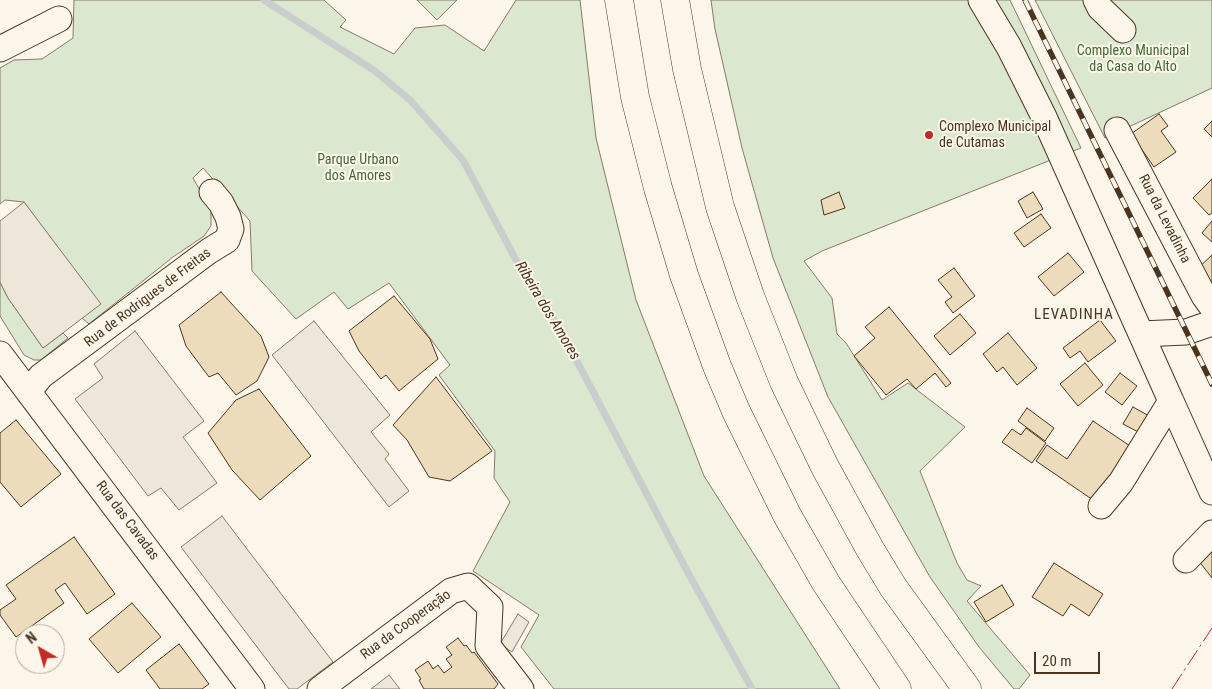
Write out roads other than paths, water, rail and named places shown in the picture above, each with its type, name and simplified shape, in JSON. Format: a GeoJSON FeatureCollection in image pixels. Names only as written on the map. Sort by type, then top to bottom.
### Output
{"type":"FeatureCollection","features":[{"type":"Feature","properties":{"kind":"highway"},"geometry":{"type":"LineString","coordinates":[[619,0],[635,98],[658,188],[684,275],[717,366],[736,410],[787,515],[826,583],[897,689]]}},
{"type":"Feature","properties":{"kind":"highway"},"geometry":{"type":"LineString","coordinates":[[675,0],[687,69],[720,207],[750,296],[784,382],[825,467],[870,549],[898,594],[967,689]]}},
{"type":"Feature","properties":{"kind":"street"},"geometry":{"type":"LineString","coordinates":[[981,0],[1014,56],[1044,117],[1212,492]]}},
{"type":"Feature","properties":{"kind":"street"},"geometry":{"type":"LineString","coordinates":[[1096,0],[1100,8],[1123,30]]}},
{"type":"Feature","properties":{"kind":"street"},"geometry":{"type":"LineString","coordinates":[[0,49],[59,19]]}},
{"type":"Feature","properties":{"kind":"street","name":"Rua da Levadinha"},"geometry":{"type":"LineString","coordinates":[[1118,130],[1204,296],[1212,307]]}},
{"type":"Feature","properties":{"kind":"street","name":"Rua de Rodrigues de Freitas"},"geometry":{"type":"LineString","coordinates":[[29,391],[41,376],[209,251],[227,240],[231,229],[228,217],[221,203],[212,192]]}},
{"type":"Feature","properties":{"kind":"street"},"geometry":{"type":"LineString","coordinates":[[1141,334],[1186,332],[1212,324]]}},
{"type":"Feature","properties":{"kind":"street","name":"Rua das Cavadas"},"geometry":{"type":"LineString","coordinates":[[0,354],[252,689]]}},
{"type":"Feature","properties":{"kind":"street"},"geometry":{"type":"LineString","coordinates":[[1101,506],[1121,482],[1171,401]]}},
{"type":"Feature","properties":{"kind":"street"},"geometry":{"type":"LineString","coordinates":[[1186,560],[1212,534]]}},
{"type":"Feature","properties":{"kind":"street","name":"Rua da Cooperação"},"geometry":{"type":"LineString","coordinates":[[320,689],[451,591],[468,586],[490,607],[488,646],[520,689]]}},
{"type":"Feature","properties":{"kind":"waterway","name":"Ribeira dos Amores"},"geometry":{"type":"LineString","coordinates":[[264,0],[375,71],[410,100],[463,160],[516,260],[541,297],[579,365],[686,569],[752,689]]}},
{"type":"Feature","properties":{"kind":"railway"},"geometry":{"type":"LineString","coordinates":[[1025,0],[1212,384]]}},
{"type":"Feature","properties":{"kind":"place","name":"Complexo Municipal de Cutamas"},"geometry":{"type":"Point","coordinates":[929,135]}},
{"type":"Feature","properties":{"kind":"district","name":"LEVADINHA"},"geometry":{"type":"Point","coordinates":[1074,315]}},
{"type":"Feature","properties":{"kind":"park label","name":"Complexo Municipal da Casa do Alto"},"geometry":{"type":"Point","coordinates":[1133,59]}},
{"type":"Feature","properties":{"kind":"park label","name":"Parque Urbano dos Amores"},"geometry":{"type":"Point","coordinates":[358,168]}}]}
